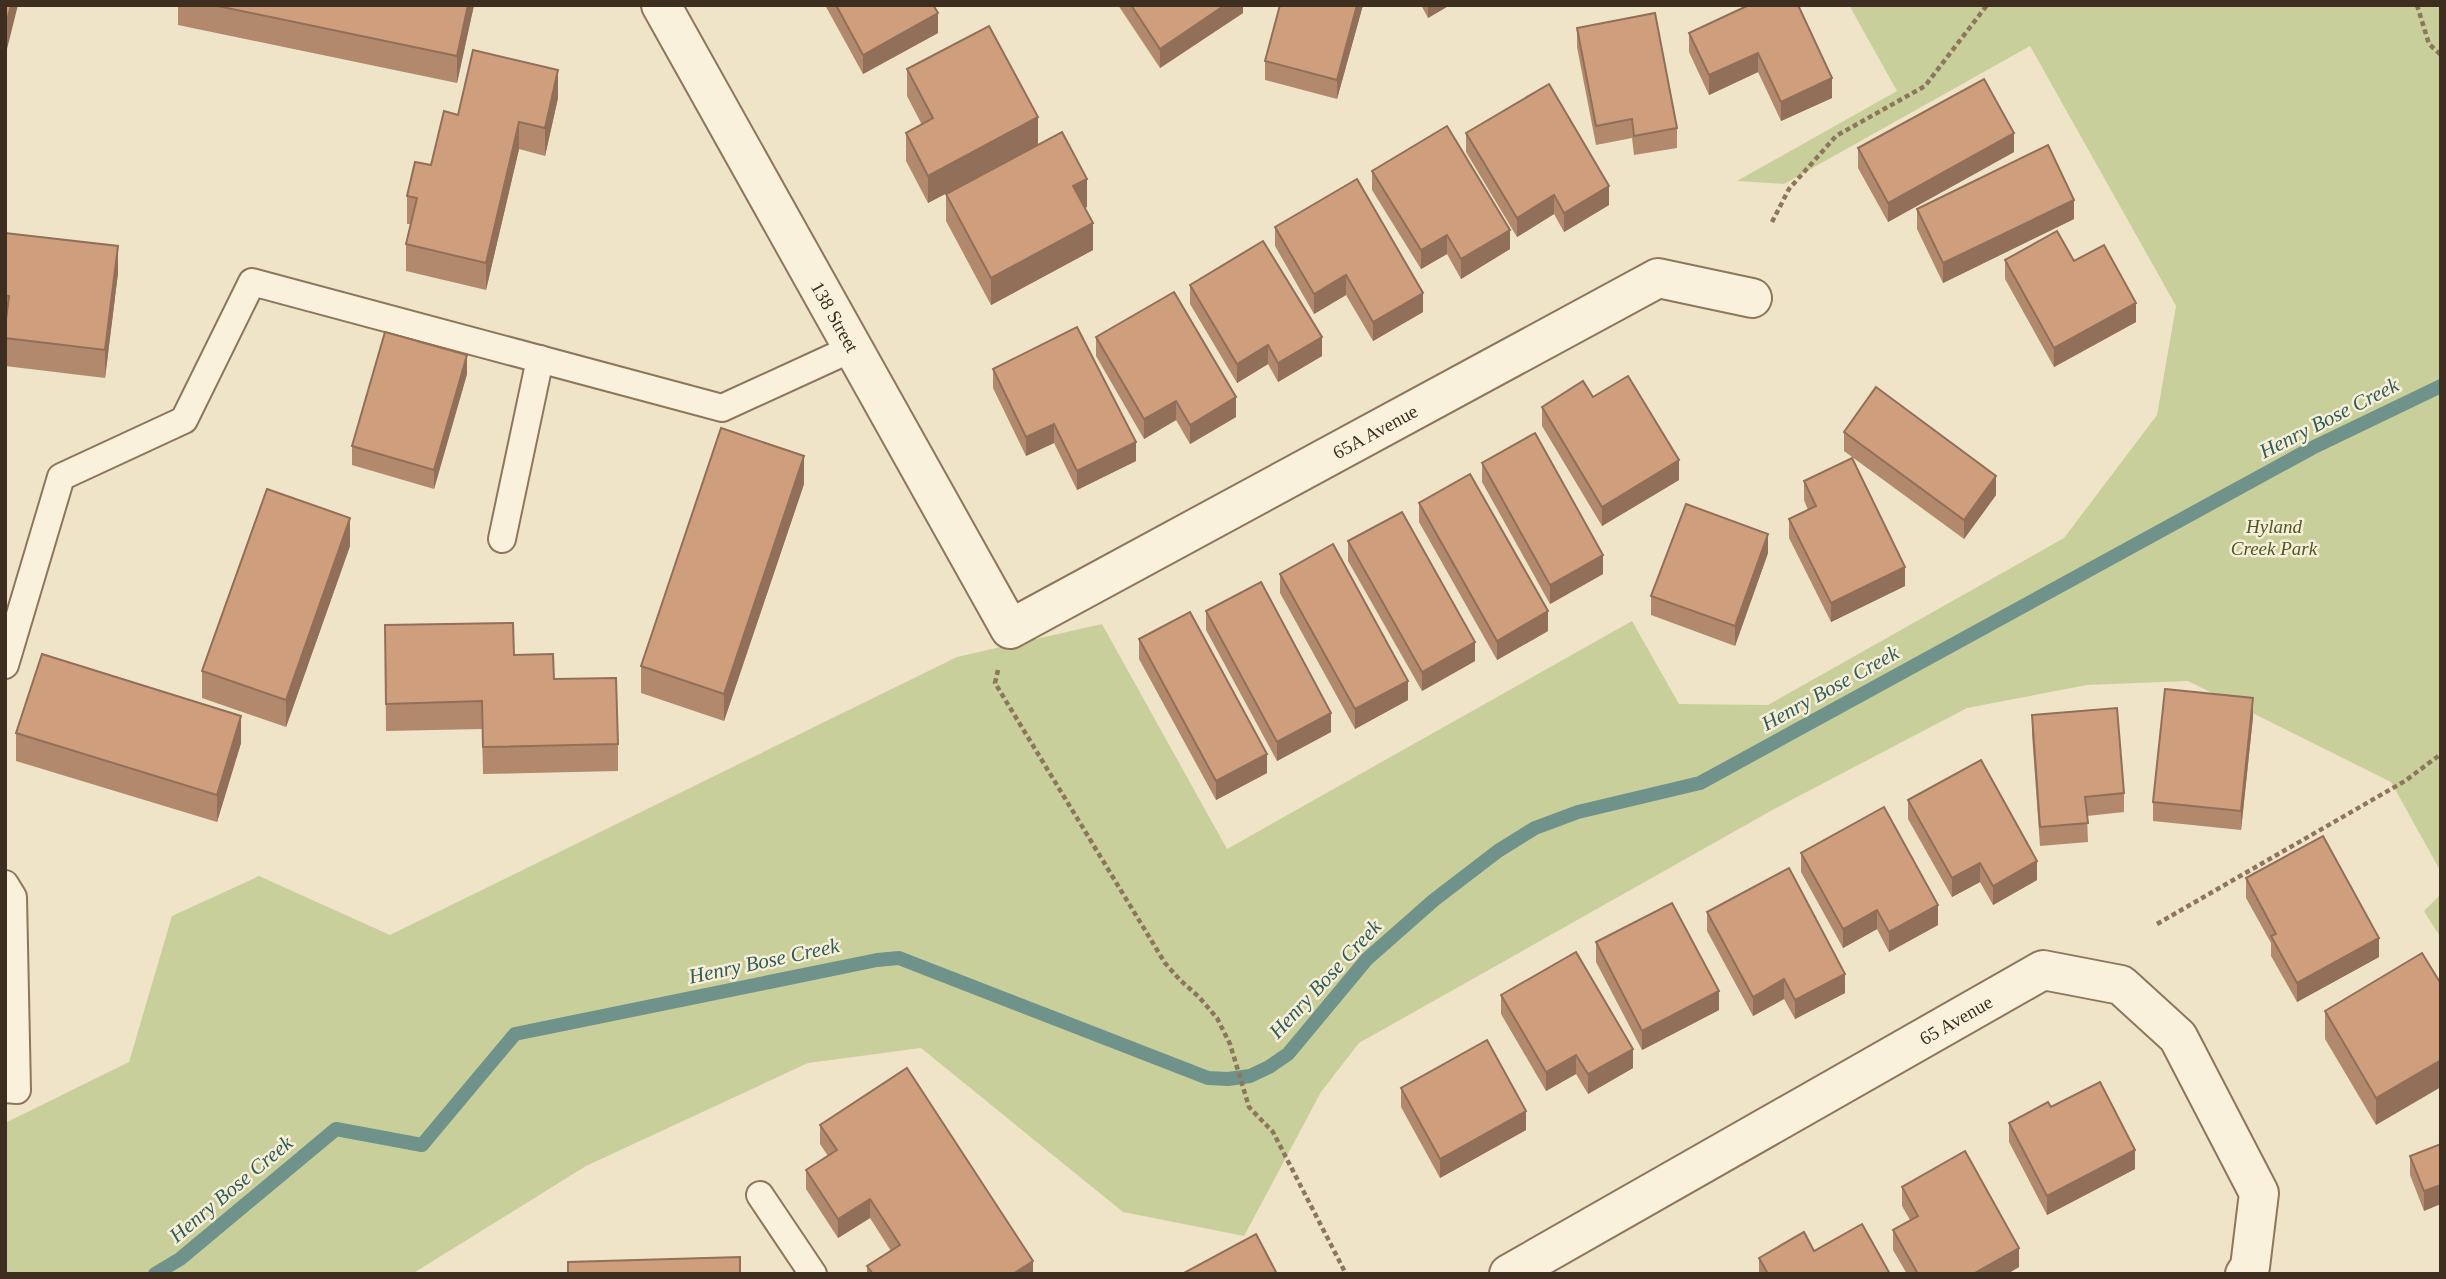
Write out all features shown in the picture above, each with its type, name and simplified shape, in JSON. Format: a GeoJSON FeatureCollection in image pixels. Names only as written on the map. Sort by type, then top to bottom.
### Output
{"type":"FeatureCollection","features":[{"type":"Feature","properties":{"kind":"street","name":"138 Street"},"geometry":{"type":"LineString","coordinates":[[661,5],[1010,629]]}},
{"type":"Feature","properties":{"kind":"street","name":"65A Avenue"},"geometry":{"type":"LineString","coordinates":[[1010,629],[1658,278],[1752,298]]}},
{"type":"Feature","properties":{"kind":"street","name":"65 Avenue"},"geometry":{"type":"LineString","coordinates":[[1509,1274],[2043,971],[2121,985],[2178,1037],[2259,1193],[2250,1267],[2245,1274]]}},
{"type":"Feature","properties":{"kind":"lane"},"geometry":{"type":"LineString","coordinates":[[5,665],[61,477],[184,420],[253,282],[722,408],[853,348]]}},
{"type":"Feature","properties":{"kind":"lane"},"geometry":{"type":"LineString","coordinates":[[502,539],[540,359]]}},
{"type":"Feature","properties":{"kind":"lane"},"geometry":{"type":"LineString","coordinates":[[5,884],[13,897],[16,1090],[5,1089]]}},
{"type":"Feature","properties":{"kind":"lane"},"geometry":{"type":"LineString","coordinates":[[760,1195],[813,1274]]}},
{"type":"Feature","properties":{"kind":"path"},"geometry":{"type":"LineString","coordinates":[[1772,222],[1788,189],[1836,136],[1925,86],[1987,5]]}},
{"type":"Feature","properties":{"kind":"path"},"geometry":{"type":"LineString","coordinates":[[2417,5],[2429,44],[2441,55]]}},
{"type":"Feature","properties":{"kind":"path"},"geometry":{"type":"LineString","coordinates":[[999,668],[995,683],[1165,963],[1217,1018],[1230,1044],[1249,1107],[1273,1132],[1346,1274]]}},
{"type":"Feature","properties":{"kind":"path"},"geometry":{"type":"LineString","coordinates":[[2157,924],[2405,781],[2441,754]]}},
{"type":"Feature","properties":{"kind":"green space","name":"Hyland Creek Park"},"geometry":{"type":"Polygon","coordinates":[[[1849,5],[2441,5],[2441,872],[2391,782],[2188,681],[2087,685],[1967,708],[1776,808],[1359,1043],[1321,1092],[1244,1236],[1123,1212],[921,1048],[808,1063],[586,1166],[412,1274],[5,1274],[5,1123],[129,1062],[172,916],[259,876],[390,935],[957,657],[1102,624],[1227,849],[1632,621],[1679,704],[1768,705],[2064,538],[2157,415],[2176,306],[2030,46],[1784,184],[1737,181],[1897,91],[1849,5]]]}},
{"type":"Feature","properties":{"kind":"green space"},"geometry":{"type":"Polygon","coordinates":[[[2441,894],[2441,938],[2424,911],[2441,894]]]}},
{"type":"Feature","properties":{"kind":"building"},"geometry":{"type":"Polygon","coordinates":[[[5,5],[11,5],[5,29],[5,5]]]}},
{"type":"Feature","properties":{"kind":"building"},"geometry":{"type":"Polygon","coordinates":[[[213,5],[468,5],[457,56],[213,5]]]}},
{"type":"Feature","properties":{"kind":"building"},"geometry":{"type":"Polygon","coordinates":[[[836,5],[933,5],[938,13],[863,55],[836,5]]]}},
{"type":"Feature","properties":{"kind":"building"},"geometry":{"type":"Polygon","coordinates":[[[1131,5],[1225,5],[1160,49],[1131,5]]]}},
{"type":"Feature","properties":{"kind":"building"},"geometry":{"type":"Polygon","coordinates":[[[1280,5],[1357,5],[1337,80],[1265,61],[1280,5]]]}},
{"type":"Feature","properties":{"kind":"building"},"geometry":{"type":"Polygon","coordinates":[[[1749,5],[1798,5],[1832,78],[1781,102],[1758,53],[1709,75],[1689,33],[1749,5]]]}},
{"type":"Feature","properties":{"kind":"building"},"geometry":{"type":"Polygon","coordinates":[[[1655,13],[1677,128],[1634,136],[1632,119],[1596,126],[1577,28],[1655,13]]]}},
{"type":"Feature","properties":{"kind":"building"},"geometry":{"type":"Polygon","coordinates":[[[989,26],[1038,117],[928,176],[906,133],[933,118],[907,69],[989,26]]]}},
{"type":"Feature","properties":{"kind":"building"},"geometry":{"type":"Polygon","coordinates":[[[473,50],[558,70],[545,128],[519,122],[486,263],[406,244],[417,198],[407,196],[415,162],[431,165],[444,111],[458,115],[473,50]]]}},
{"type":"Feature","properties":{"kind":"building"},"geometry":{"type":"Polygon","coordinates":[[[1984,79],[2014,133],[1888,203],[1858,148],[1984,79]]]}},
{"type":"Feature","properties":{"kind":"building"},"geometry":{"type":"Polygon","coordinates":[[[1549,84],[1609,186],[1564,213],[1554,195],[1517,218],[1466,133],[1549,84]]]}},
{"type":"Feature","properties":{"kind":"building"},"geometry":{"type":"Polygon","coordinates":[[[1447,126],[1510,230],[1461,259],[1447,235],[1421,250],[1372,171],[1447,126]]]}},
{"type":"Feature","properties":{"kind":"building"},"geometry":{"type":"Polygon","coordinates":[[[1062,132],[1087,179],[1073,186],[1093,223],[991,278],[946,194],[1062,132]]]}},
{"type":"Feature","properties":{"kind":"building"},"geometry":{"type":"Polygon","coordinates":[[[2048,145],[2074,200],[1943,263],[1917,209],[2048,145]]]}},
{"type":"Feature","properties":{"kind":"building"},"geometry":{"type":"Polygon","coordinates":[[[1357,179],[1423,293],[1373,322],[1346,275],[1314,294],[1275,227],[1357,179]]]}},
{"type":"Feature","properties":{"kind":"building"},"geometry":{"type":"Polygon","coordinates":[[[2057,231],[2074,261],[2104,245],[2136,303],[2054,348],[2005,260],[2057,231]]]}},
{"type":"Feature","properties":{"kind":"building"},"geometry":{"type":"Polygon","coordinates":[[[5,233],[118,246],[105,350],[5,338],[9,296],[5,296],[5,233]]]}},
{"type":"Feature","properties":{"kind":"building"},"geometry":{"type":"Polygon","coordinates":[[[1263,241],[1322,337],[1278,363],[1268,345],[1237,364],[1190,285],[1263,241]]]}},
{"type":"Feature","properties":{"kind":"building"},"geometry":{"type":"Polygon","coordinates":[[[1174,292],[1236,397],[1190,425],[1176,401],[1144,419],[1096,337],[1174,292]]]}},
{"type":"Feature","properties":{"kind":"building"},"geometry":{"type":"Polygon","coordinates":[[[1077,327],[1136,442],[1077,471],[1054,424],[1026,437],[993,369],[1077,327]]]}},
{"type":"Feature","properties":{"kind":"building"},"geometry":{"type":"Polygon","coordinates":[[[385,332],[467,355],[434,470],[352,446],[385,332]]]}},
{"type":"Feature","properties":{"kind":"building"},"geometry":{"type":"Polygon","coordinates":[[[1628,376],[1679,460],[1602,507],[1542,407],[1583,381],[1593,397],[1628,376]]]}},
{"type":"Feature","properties":{"kind":"building"},"geometry":{"type":"Polygon","coordinates":[[[1876,387],[1996,476],[1964,520],[1844,432],[1876,387]]]}},
{"type":"Feature","properties":{"kind":"building"},"geometry":{"type":"Polygon","coordinates":[[[721,428],[804,456],[724,694],[641,666],[721,428]]]}},
{"type":"Feature","properties":{"kind":"building"},"geometry":{"type":"Polygon","coordinates":[[[1535,433],[1603,555],[1550,585],[1482,463],[1535,433]]]}},
{"type":"Feature","properties":{"kind":"building"},"geometry":{"type":"Polygon","coordinates":[[[1852,458],[1905,567],[1831,603],[1789,519],[1816,506],[1804,481],[1852,458]]]}},
{"type":"Feature","properties":{"kind":"building"},"geometry":{"type":"Polygon","coordinates":[[[1470,474],[1548,611],[1497,641],[1419,503],[1470,474]]]}},
{"type":"Feature","properties":{"kind":"building"},"geometry":{"type":"Polygon","coordinates":[[[267,489],[350,518],[286,700],[202,671],[267,489]]]}},
{"type":"Feature","properties":{"kind":"building"},"geometry":{"type":"Polygon","coordinates":[[[1686,504],[1768,534],[1735,626],[1651,596],[1686,504]]]}},
{"type":"Feature","properties":{"kind":"building"},"geometry":{"type":"Polygon","coordinates":[[[1402,512],[1475,642],[1422,672],[1348,541],[1402,512]]]}},
{"type":"Feature","properties":{"kind":"building"},"geometry":{"type":"Polygon","coordinates":[[[1333,544],[1408,681],[1355,709],[1280,574],[1333,544]]]}},
{"type":"Feature","properties":{"kind":"building"},"geometry":{"type":"Polygon","coordinates":[[[1261,582],[1331,713],[1277,742],[1206,611],[1261,582]]]}},
{"type":"Feature","properties":{"kind":"building"},"geometry":{"type":"Polygon","coordinates":[[[1190,612],[1267,754],[1216,781],[1139,639],[1190,612]]]}},
{"type":"Feature","properties":{"kind":"building"},"geometry":{"type":"Polygon","coordinates":[[[513,623],[514,655],[553,654],[554,679],[616,678],[618,744],[483,747],[482,701],[386,704],[385,625],[513,623]]]}},
{"type":"Feature","properties":{"kind":"building"},"geometry":{"type":"Polygon","coordinates":[[[42,654],[241,716],[217,795],[16,733],[42,654]]]}},
{"type":"Feature","properties":{"kind":"building"},"geometry":{"type":"Polygon","coordinates":[[[2165,689],[2253,698],[2241,811],[2153,802],[2165,689]]]}},
{"type":"Feature","properties":{"kind":"building"},"geometry":{"type":"Polygon","coordinates":[[[2117,708],[2124,793],[2085,797],[2088,823],[2040,827],[2032,715],[2117,708]]]}},
{"type":"Feature","properties":{"kind":"building"},"geometry":{"type":"Polygon","coordinates":[[[1981,760],[2037,861],[1993,886],[1980,863],[1952,878],[1908,800],[1981,760]]]}},
{"type":"Feature","properties":{"kind":"building"},"geometry":{"type":"Polygon","coordinates":[[[1884,807],[1938,905],[1889,932],[1877,910],[1843,929],[1801,853],[1884,807]]]}},
{"type":"Feature","properties":{"kind":"building"},"geometry":{"type":"Polygon","coordinates":[[[2323,836],[2379,938],[2297,983],[2271,936],[2276,934],[2246,878],[2323,836]]]}},
{"type":"Feature","properties":{"kind":"building"},"geometry":{"type":"Polygon","coordinates":[[[1789,868],[1845,974],[1795,1000],[1784,979],[1753,997],[1707,912],[1789,868]]]}},
{"type":"Feature","properties":{"kind":"building"},"geometry":{"type":"Polygon","coordinates":[[[1672,903],[1719,991],[1642,1031],[1596,942],[1672,903]]]}},
{"type":"Feature","properties":{"kind":"building"},"geometry":{"type":"Polygon","coordinates":[[[1576,952],[1633,1049],[1588,1074],[1576,1055],[1546,1072],[1501,995],[1576,952]]]}},
{"type":"Feature","properties":{"kind":"building"},"geometry":{"type":"Polygon","coordinates":[[[2422,953],[2441,984],[2441,1060],[2376,1098],[2325,1011],[2422,953]]]}},
{"type":"Feature","properties":{"kind":"building"},"geometry":{"type":"Polygon","coordinates":[[[1487,1040],[1526,1111],[1440,1159],[1401,1088],[1487,1040]]]}},
{"type":"Feature","properties":{"kind":"building"},"geometry":{"type":"Polygon","coordinates":[[[907,1068],[1033,1261],[1013,1274],[873,1274],[867,1266],[900,1245],[870,1199],[838,1219],[806,1170],[837,1150],[820,1125],[907,1068]]]}},
{"type":"Feature","properties":{"kind":"building"},"geometry":{"type":"Polygon","coordinates":[[[2100,1082],[2135,1150],[2047,1196],[2009,1123],[2048,1102],[2051,1107],[2100,1082]]]}},
{"type":"Feature","properties":{"kind":"building"},"geometry":{"type":"Polygon","coordinates":[[[2441,1144],[2441,1185],[2424,1191],[2410,1156],[2441,1144]]]}},
{"type":"Feature","properties":{"kind":"building"},"geometry":{"type":"Polygon","coordinates":[[[1965,1151],[2019,1248],[1973,1274],[1918,1274],[1893,1230],[1918,1216],[1902,1187],[1965,1151]]]}},
{"type":"Feature","properties":{"kind":"building"},"geometry":{"type":"Polygon","coordinates":[[[1862,1224],[1890,1274],[1768,1274],[1759,1258],[1804,1232],[1814,1251],[1862,1224]]]}},
{"type":"Feature","properties":{"kind":"building"},"geometry":{"type":"Polygon","coordinates":[[[1256,1234],[1277,1274],[1182,1274],[1256,1234]]]}},
{"type":"Feature","properties":{"kind":"building"},"geometry":{"type":"Polygon","coordinates":[[[740,1257],[740,1274],[568,1274],[568,1262],[740,1257]]]}},
{"type":"Feature","properties":{"kind":"waterway","name":"Henry Bose Creek"},"geometry":{"type":"LineString","coordinates":[[155,1274],[180,1259],[336,1129],[422,1145],[515,1034],[877,960],[899,958],[1208,1078],[1250,1076],[1288,1054],[1367,959],[1434,900],[1498,851],[1535,828],[1578,812],[1700,783],[2312,448],[2441,386]]}}]}
